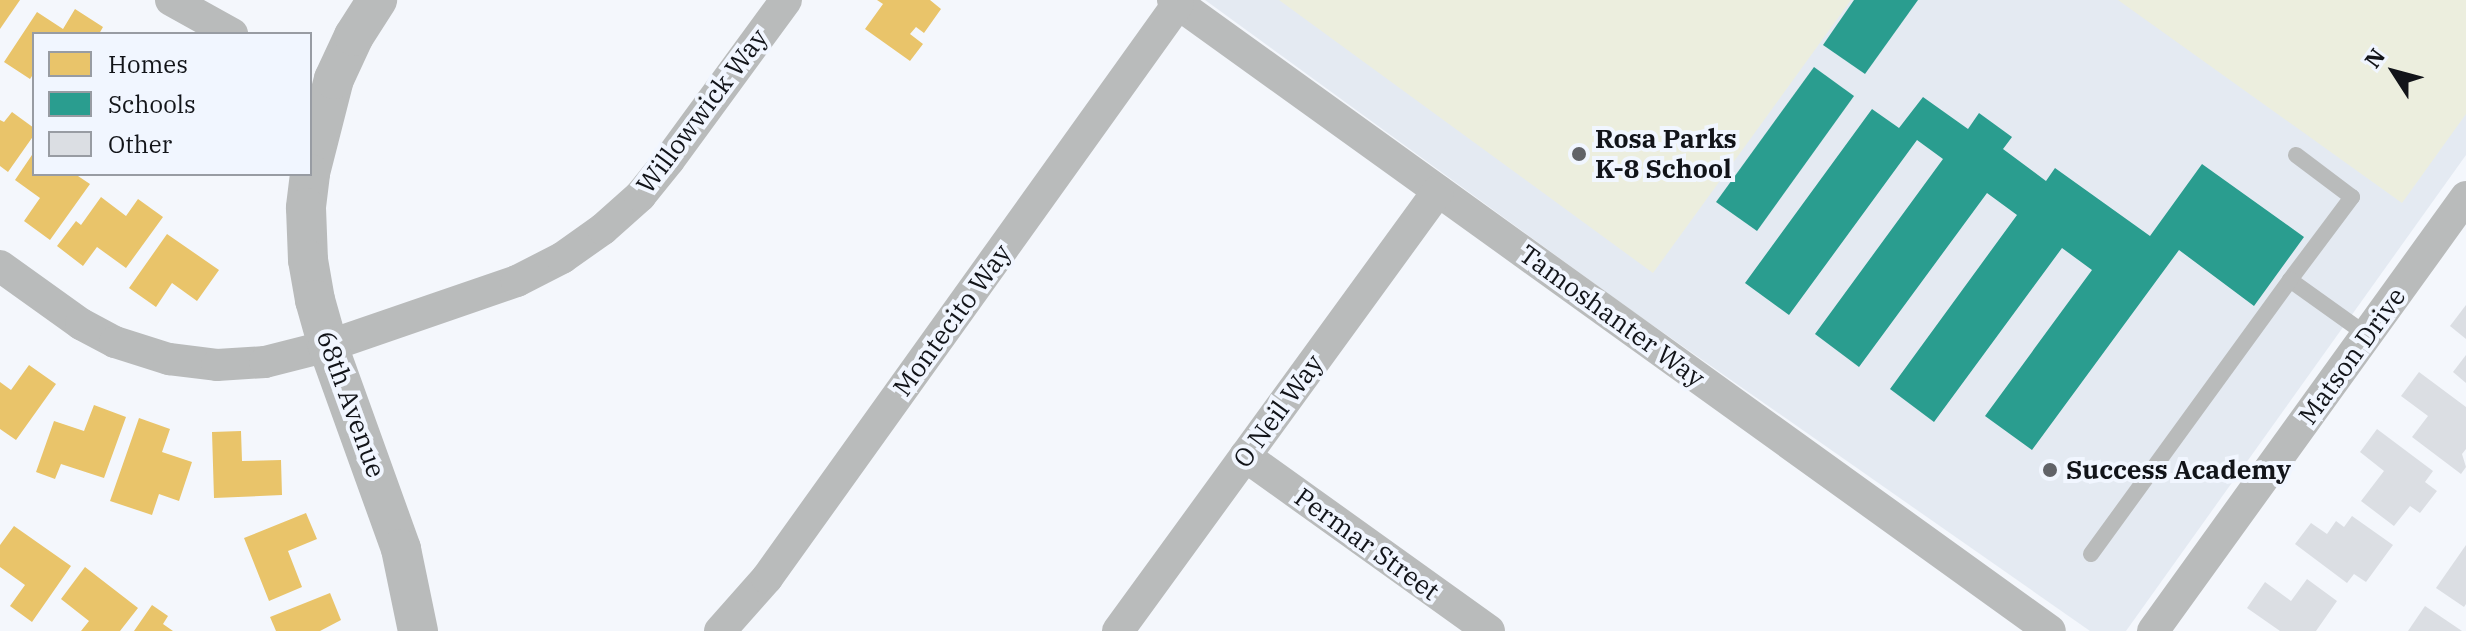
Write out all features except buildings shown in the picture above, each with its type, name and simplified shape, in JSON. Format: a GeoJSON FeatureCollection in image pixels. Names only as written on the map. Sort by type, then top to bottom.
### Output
{"type":"FeatureCollection","features":[{"type":"Feature","properties":{"kind":"street"},"geometry":{"type":"LineString","coordinates":[[171,0],[228,32]]}},
{"type":"Feature","properties":{"kind":"street","name":"68th Avenue"},"geometry":{"type":"LineString","coordinates":[[312,157],[322,74],[354,36],[377,0]]}},
{"type":"Feature","properties":{"kind":"street","name":"Willowwick Way"},"geometry":{"type":"LineString","coordinates":[[0,266],[81,324],[115,342],[169,359],[217,365],[265,362],[328,346],[517,281],[562,258],[603,229],[640,196],[669,160],[786,0]]}},
{"type":"Feature","properties":{"kind":"street","name":"Tamoshanter Way"},"geometry":{"type":"LineString","coordinates":[[1176,2],[2050,631]]}},
{"type":"Feature","properties":{"kind":"street","name":"Montecito Way"},"geometry":{"type":"LineString","coordinates":[[720,631],[767,578],[1176,2]]}},
{"type":"Feature","properties":{"kind":"street","name":"68th Avenue"},"geometry":{"type":"LineString","coordinates":[[310,176],[306,208],[308,260],[328,346],[401,549],[418,631]]}},
{"type":"Feature","properties":{"kind":"street","name":"O Neil Way"},"geometry":{"type":"LineString","coordinates":[[1118,631],[1438,191]]}},
{"type":"Feature","properties":{"kind":"street","name":"Matson Drive"},"geometry":{"type":"LineString","coordinates":[[2153,631],[2466,197]]}},
{"type":"Feature","properties":{"kind":"street","name":"Permar Street"},"geometry":{"type":"LineString","coordinates":[[1245,456],[1489,631]]}},
{"type":"Feature","properties":{"kind":"lane"},"geometry":{"type":"LineString","coordinates":[[2091,554],[2352,197],[2296,155]]}},
{"type":"Feature","properties":{"kind":"lane"},"geometry":{"type":"LineString","coordinates":[[2290,280],[2367,335]]}},
{"type":"Feature","properties":{"kind":"shaded area","name":"Success Academy"},"geometry":{"type":"Polygon","coordinates":[[[1205,0],[2466,0],[2466,155],[2126,631],[2090,631],[1628,308],[1205,0]]]}},
{"type":"Feature","properties":{"kind":"green space","name":"Rosa Parks K-8 School"},"geometry":{"type":"Polygon","coordinates":[[[1279,0],[1851,0],[1653,273],[1279,0]]]}},
{"type":"Feature","properties":{"kind":"green space"},"geometry":{"type":"Polygon","coordinates":[[[2118,0],[2466,0],[2466,114],[2402,203],[2118,0]]]}},
{"type":"Feature","properties":{"kind":"place","name":"Rosa Parks K-8 School"},"geometry":{"type":"Point","coordinates":[1579,154]}},
{"type":"Feature","properties":{"kind":"place","name":"Success Academy"},"geometry":{"type":"Point","coordinates":[2050,470]}}]}
